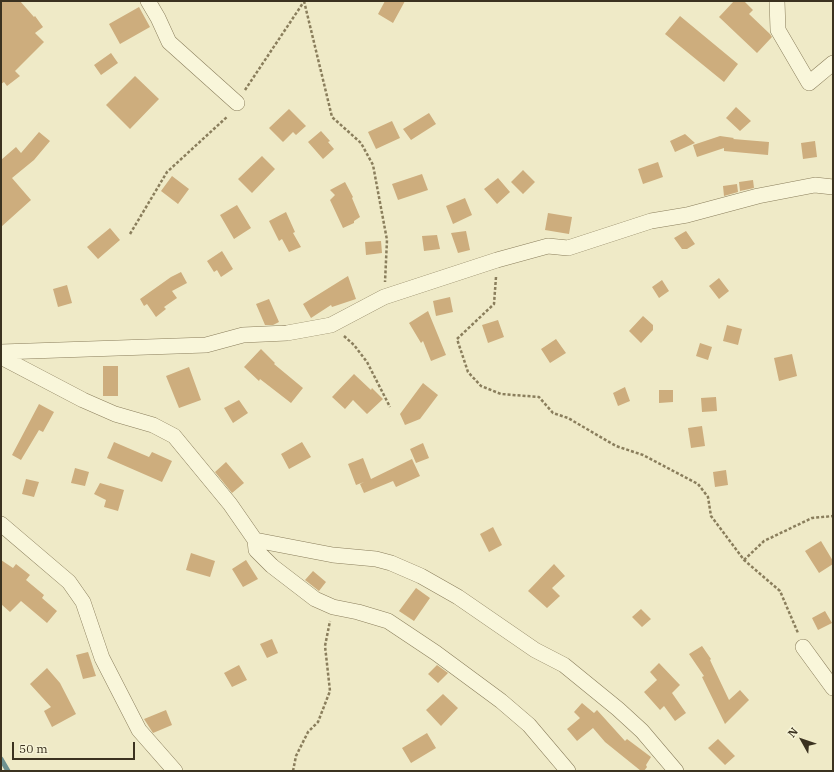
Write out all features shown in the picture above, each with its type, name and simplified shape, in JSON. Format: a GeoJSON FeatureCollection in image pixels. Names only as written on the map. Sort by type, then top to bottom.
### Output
{"type":"FeatureCollection","features":[{"type":"Feature","properties":{"kind":"street"},"geometry":{"type":"LineString","coordinates":[[148,1],[169,42],[237,103]]}},
{"type":"Feature","properties":{"kind":"street"},"geometry":{"type":"LineString","coordinates":[[777,1],[778,30],[809,83],[833,63]]}},
{"type":"Feature","properties":{"kind":"street"},"geometry":{"type":"LineString","coordinates":[[1,352],[206,345],[243,335],[287,333],[331,326],[384,297],[497,260],[548,246],[568,248],[651,221],[687,216],[758,196],[815,185],[833,187]]}},
{"type":"Feature","properties":{"kind":"street"},"geometry":{"type":"LineString","coordinates":[[1,357],[83,400],[115,414],[153,425],[174,436],[230,504],[255,540],[256,550],[272,566],[315,600],[333,607],[358,612],[388,621],[436,653],[501,701],[529,725],[568,771]]}},
{"type":"Feature","properties":{"kind":"street"},"geometry":{"type":"LineString","coordinates":[[1,524],[69,582],[83,602],[102,658],[139,730],[175,771]]}},
{"type":"Feature","properties":{"kind":"street"},"geometry":{"type":"LineString","coordinates":[[255,540],[333,555],[376,559],[391,563],[421,576],[458,597],[535,650],[564,665],[618,709],[642,731],[676,771]]}},
{"type":"Feature","properties":{"kind":"street"},"geometry":{"type":"LineString","coordinates":[[804,647],[833,688]]}},
{"type":"Feature","properties":{"kind":"path"},"geometry":{"type":"LineString","coordinates":[[130,234],[167,172],[232,112],[304,2]]}},
{"type":"Feature","properties":{"kind":"path"},"geometry":{"type":"LineString","coordinates":[[304,2],[332,117],[361,143],[373,165],[387,240],[384,297]]}},
{"type":"Feature","properties":{"kind":"path"},"geometry":{"type":"LineString","coordinates":[[497,260],[494,304],[458,339],[468,372],[481,386],[501,394],[539,397],[553,414],[568,418],[616,446],[643,455],[698,484],[708,497],[711,516],[744,560],[780,591],[804,647]]}},
{"type":"Feature","properties":{"kind":"path"},"geometry":{"type":"LineString","coordinates":[[331,326],[354,345],[367,362],[390,407]]}},
{"type":"Feature","properties":{"kind":"path"},"geometry":{"type":"LineString","coordinates":[[744,560],[764,541],[812,518],[833,516]]}},
{"type":"Feature","properties":{"kind":"path"},"geometry":{"type":"LineString","coordinates":[[293,771],[296,756],[308,732],[318,722],[330,691],[325,646],[333,607]]}},
{"type":"Feature","properties":{"kind":"building"},"geometry":{"type":"Polygon","coordinates":[[[1,1],[20,1],[34,17],[35,16],[43,27],[35,33],[44,42],[15,71],[20,76],[7,86],[4,82],[1,84],[1,1]]]}},
{"type":"Feature","properties":{"kind":"building"},"geometry":{"type":"Polygon","coordinates":[[[385,1],[405,1],[393,23],[378,14],[385,1]]]}},
{"type":"Feature","properties":{"kind":"building"},"geometry":{"type":"Polygon","coordinates":[[[734,1],[744,1],[753,10],[749,14],[772,37],[757,53],[719,17],[734,1]]]}},
{"type":"Feature","properties":{"kind":"building"},"geometry":{"type":"Polygon","coordinates":[[[139,7],[150,27],[120,44],[109,24],[139,7]]]}},
{"type":"Feature","properties":{"kind":"building"},"geometry":{"type":"Polygon","coordinates":[[[680,16],[738,64],[724,82],[665,34],[680,16]]]}},
{"type":"Feature","properties":{"kind":"building"},"geometry":{"type":"Polygon","coordinates":[[[111,53],[118,63],[101,75],[94,65],[111,53]]]}},
{"type":"Feature","properties":{"kind":"building"},"geometry":{"type":"Polygon","coordinates":[[[135,76],[159,99],[130,129],[106,105],[135,76]]]}},
{"type":"Feature","properties":{"kind":"building"},"geometry":{"type":"Polygon","coordinates":[[[736,107],[751,121],[740,131],[726,118],[736,107]]]}},
{"type":"Feature","properties":{"kind":"building"},"geometry":{"type":"Polygon","coordinates":[[[289,109],[306,126],[296,135],[293,132],[283,142],[269,128],[289,109]]]}},
{"type":"Feature","properties":{"kind":"building"},"geometry":{"type":"Polygon","coordinates":[[[429,113],[436,124],[411,140],[403,129],[429,113]]]}},
{"type":"Feature","properties":{"kind":"building"},"geometry":{"type":"Polygon","coordinates":[[[392,121],[400,138],[376,149],[368,132],[392,121]]]}},
{"type":"Feature","properties":{"kind":"building"},"geometry":{"type":"Polygon","coordinates":[[[321,131],[330,141],[328,142],[334,149],[323,159],[308,142],[321,131]]]}},
{"type":"Feature","properties":{"kind":"building"},"geometry":{"type":"Polygon","coordinates":[[[39,132],[50,141],[34,160],[12,178],[31,200],[1,227],[1,160],[16,147],[21,153],[39,132]]]}},
{"type":"Feature","properties":{"kind":"building"},"geometry":{"type":"Polygon","coordinates":[[[685,134],[695,143],[675,152],[670,141],[685,134]]]}},
{"type":"Feature","properties":{"kind":"building"},"geometry":{"type":"Polygon","coordinates":[[[720,136],[734,138],[733,139],[769,142],[768,155],[724,151],[724,148],[697,157],[693,145],[720,136]]]}},
{"type":"Feature","properties":{"kind":"building"},"geometry":{"type":"Polygon","coordinates":[[[815,141],[817,157],[803,159],[801,143],[815,141]]]}},
{"type":"Feature","properties":{"kind":"building"},"geometry":{"type":"Polygon","coordinates":[[[262,156],[275,169],[252,193],[238,179],[262,156]]]}},
{"type":"Feature","properties":{"kind":"building"},"geometry":{"type":"Polygon","coordinates":[[[658,162],[663,177],[643,184],[638,169],[658,162]]]}},
{"type":"Feature","properties":{"kind":"building"},"geometry":{"type":"Polygon","coordinates":[[[523,170],[535,182],[523,194],[511,182],[523,170]]]}},
{"type":"Feature","properties":{"kind":"building"},"geometry":{"type":"Polygon","coordinates":[[[422,174],[428,190],[398,200],[392,184],[422,174]]]}},
{"type":"Feature","properties":{"kind":"building"},"geometry":{"type":"Polygon","coordinates":[[[172,176],[189,189],[178,204],[161,191],[172,176]]]}},
{"type":"Feature","properties":{"kind":"building"},"geometry":{"type":"Polygon","coordinates":[[[498,178],[510,192],[497,204],[484,189],[498,178]]]}},
{"type":"Feature","properties":{"kind":"building"},"geometry":{"type":"Polygon","coordinates":[[[753,180],[754,188],[740,191],[739,182],[753,180]]]}},
{"type":"Feature","properties":{"kind":"building"},"geometry":{"type":"Polygon","coordinates":[[[345,182],[353,197],[352,198],[360,217],[354,221],[354,223],[343,228],[330,200],[335,195],[330,190],[345,182]]]}},
{"type":"Feature","properties":{"kind":"building"},"geometry":{"type":"Polygon","coordinates":[[[737,184],[738,192],[724,196],[723,186],[737,184]]]}},
{"type":"Feature","properties":{"kind":"building"},"geometry":{"type":"Polygon","coordinates":[[[465,198],[472,215],[453,224],[446,206],[465,198]]]}},
{"type":"Feature","properties":{"kind":"building"},"geometry":{"type":"Polygon","coordinates":[[[237,205],[251,228],[234,239],[220,215],[237,205]]]}},
{"type":"Feature","properties":{"kind":"building"},"geometry":{"type":"Polygon","coordinates":[[[286,212],[295,232],[293,233],[301,247],[289,252],[282,239],[279,241],[269,221],[286,212]]]}},
{"type":"Feature","properties":{"kind":"building"},"geometry":{"type":"Polygon","coordinates":[[[548,213],[572,217],[569,234],[545,230],[548,213]]]}},
{"type":"Feature","properties":{"kind":"building"},"geometry":{"type":"Polygon","coordinates":[[[110,228],[120,240],[98,259],[87,247],[110,228]]]}},
{"type":"Feature","properties":{"kind":"building"},"geometry":{"type":"Polygon","coordinates":[[[466,231],[470,250],[458,253],[451,233],[466,231]]]}},
{"type":"Feature","properties":{"kind":"building"},"geometry":{"type":"Polygon","coordinates":[[[686,231],[695,244],[687,249],[682,249],[674,238],[686,231]]]}},
{"type":"Feature","properties":{"kind":"building"},"geometry":{"type":"Polygon","coordinates":[[[437,235],[440,249],[424,251],[422,236],[437,235]]]}},
{"type":"Feature","properties":{"kind":"building"},"geometry":{"type":"Polygon","coordinates":[[[381,241],[382,253],[366,255],[365,242],[381,241]]]}},
{"type":"Feature","properties":{"kind":"building"},"geometry":{"type":"Polygon","coordinates":[[[222,251],[233,269],[221,277],[217,270],[214,272],[207,261],[222,251]]]}},
{"type":"Feature","properties":{"kind":"building"},"geometry":{"type":"Polygon","coordinates":[[[181,272],[187,283],[172,291],[177,298],[164,307],[166,309],[156,317],[147,304],[144,306],[140,299],[171,277],[181,272]]]}},
{"type":"Feature","properties":{"kind":"building"},"geometry":{"type":"Polygon","coordinates":[[[348,276],[356,299],[332,307],[331,305],[311,318],[303,304],[348,276]]]}},
{"type":"Feature","properties":{"kind":"building"},"geometry":{"type":"Polygon","coordinates":[[[719,278],[729,291],[719,299],[709,286],[719,278]]]}},
{"type":"Feature","properties":{"kind":"building"},"geometry":{"type":"Polygon","coordinates":[[[662,280],[669,291],[659,298],[652,287],[662,280]]]}},
{"type":"Feature","properties":{"kind":"building"},"geometry":{"type":"Polygon","coordinates":[[[67,285],[72,303],[58,307],[53,289],[67,285]]]}},
{"type":"Feature","properties":{"kind":"building"},"geometry":{"type":"Polygon","coordinates":[[[450,297],[453,312],[436,316],[433,301],[450,297]]]}},
{"type":"Feature","properties":{"kind":"building"},"geometry":{"type":"Polygon","coordinates":[[[269,299],[279,322],[273,325],[265,325],[256,304],[269,299]]]}},
{"type":"Feature","properties":{"kind":"building"},"geometry":{"type":"Polygon","coordinates":[[[428,311],[446,355],[431,361],[423,341],[421,343],[409,323],[428,311]]]}},
{"type":"Feature","properties":{"kind":"building"},"geometry":{"type":"Polygon","coordinates":[[[643,316],[653,325],[653,330],[641,343],[629,331],[643,316]]]}},
{"type":"Feature","properties":{"kind":"building"},"geometry":{"type":"Polygon","coordinates":[[[498,320],[504,337],[488,343],[482,325],[498,320]]]}},
{"type":"Feature","properties":{"kind":"building"},"geometry":{"type":"Polygon","coordinates":[[[727,325],[742,329],[738,345],[723,341],[727,325]]]}},
{"type":"Feature","properties":{"kind":"building"},"geometry":{"type":"Polygon","coordinates":[[[556,339],[566,353],[550,363],[541,349],[556,339]]]}},
{"type":"Feature","properties":{"kind":"building"},"geometry":{"type":"Polygon","coordinates":[[[700,343],[712,347],[708,360],[696,356],[700,343]]]}},
{"type":"Feature","properties":{"kind":"building"},"geometry":{"type":"Polygon","coordinates":[[[261,349],[275,363],[274,364],[303,388],[291,403],[260,379],[259,381],[244,367],[261,349]]]}},
{"type":"Feature","properties":{"kind":"building"},"geometry":{"type":"Polygon","coordinates":[[[792,354],[797,376],[779,381],[774,358],[792,354]]]}},
{"type":"Feature","properties":{"kind":"building"},"geometry":{"type":"Polygon","coordinates":[[[103,366],[118,366],[118,396],[103,396],[103,366]]]}},
{"type":"Feature","properties":{"kind":"building"},"geometry":{"type":"Polygon","coordinates":[[[189,367],[201,400],[179,408],[166,376],[189,367]]]}},
{"type":"Feature","properties":{"kind":"building"},"geometry":{"type":"Polygon","coordinates":[[[354,374],[383,399],[367,414],[353,400],[345,409],[332,397],[354,374]]]}},
{"type":"Feature","properties":{"kind":"building"},"geometry":{"type":"Polygon","coordinates":[[[423,383],[438,395],[420,419],[405,425],[400,414],[423,383]]]}},
{"type":"Feature","properties":{"kind":"building"},"geometry":{"type":"Polygon","coordinates":[[[625,387],[630,401],[618,406],[613,393],[625,387]]]}},
{"type":"Feature","properties":{"kind":"building"},"geometry":{"type":"Polygon","coordinates":[[[659,390],[673,390],[673,402],[659,403],[659,390]]]}},
{"type":"Feature","properties":{"kind":"building"},"geometry":{"type":"Polygon","coordinates":[[[716,397],[717,411],[702,412],[701,398],[716,397]]]}},
{"type":"Feature","properties":{"kind":"building"},"geometry":{"type":"Polygon","coordinates":[[[239,400],[248,413],[233,423],[224,408],[239,400]]]}},
{"type":"Feature","properties":{"kind":"building"},"geometry":{"type":"Polygon","coordinates":[[[39,404],[54,412],[43,432],[39,430],[21,460],[12,455],[39,404]]]}},
{"type":"Feature","properties":{"kind":"building"},"geometry":{"type":"Polygon","coordinates":[[[702,426],[705,446],[691,448],[688,428],[702,426]]]}},
{"type":"Feature","properties":{"kind":"building"},"geometry":{"type":"Polygon","coordinates":[[[114,442],[149,457],[152,452],[172,461],[162,482],[107,458],[114,442]]]}},
{"type":"Feature","properties":{"kind":"building"},"geometry":{"type":"Polygon","coordinates":[[[302,442],[311,457],[289,469],[281,454],[302,442]]]}},
{"type":"Feature","properties":{"kind":"building"},"geometry":{"type":"Polygon","coordinates":[[[423,443],[429,458],[416,463],[410,449],[423,443]]]}},
{"type":"Feature","properties":{"kind":"building"},"geometry":{"type":"Polygon","coordinates":[[[363,458],[371,479],[412,459],[420,476],[396,487],[393,481],[364,493],[360,484],[364,482],[356,485],[348,464],[363,458]]]}},
{"type":"Feature","properties":{"kind":"building"},"geometry":{"type":"Polygon","coordinates":[[[226,462],[244,483],[232,493],[215,472],[226,462]]]}},
{"type":"Feature","properties":{"kind":"building"},"geometry":{"type":"Polygon","coordinates":[[[75,468],[89,472],[85,486],[71,483],[75,468]]]}},
{"type":"Feature","properties":{"kind":"building"},"geometry":{"type":"Polygon","coordinates":[[[726,470],[728,485],[715,487],[713,472],[726,470]]]}},
{"type":"Feature","properties":{"kind":"building"},"geometry":{"type":"Polygon","coordinates":[[[26,479],[39,482],[34,497],[22,494],[26,479]]]}},
{"type":"Feature","properties":{"kind":"building"},"geometry":{"type":"Polygon","coordinates":[[[100,483],[124,490],[118,511],[104,507],[106,500],[94,494],[100,483]]]}},
{"type":"Feature","properties":{"kind":"building"},"geometry":{"type":"Polygon","coordinates":[[[493,527],[502,545],[489,552],[480,534],[493,527]]]}},
{"type":"Feature","properties":{"kind":"building"},"geometry":{"type":"Polygon","coordinates":[[[821,541],[833,561],[833,564],[819,573],[805,551],[821,541]]]}},
{"type":"Feature","properties":{"kind":"building"},"geometry":{"type":"Polygon","coordinates":[[[191,553],[215,561],[210,577],[186,570],[191,553]]]}},
{"type":"Feature","properties":{"kind":"building"},"geometry":{"type":"Polygon","coordinates":[[[1,560],[13,568],[16,564],[30,575],[26,580],[44,595],[42,598],[57,611],[47,623],[21,601],[10,612],[1,604],[1,560]]]}},
{"type":"Feature","properties":{"kind":"building"},"geometry":{"type":"Polygon","coordinates":[[[246,560],[258,579],[243,587],[232,569],[246,560]]]}},
{"type":"Feature","properties":{"kind":"building"},"geometry":{"type":"Polygon","coordinates":[[[554,564],[565,576],[552,588],[560,596],[547,608],[528,591],[554,564]]]}},
{"type":"Feature","properties":{"kind":"building"},"geometry":{"type":"Polygon","coordinates":[[[313,571],[326,582],[319,591],[305,580],[313,571]]]}},
{"type":"Feature","properties":{"kind":"building"},"geometry":{"type":"Polygon","coordinates":[[[416,588],[430,598],[414,621],[399,611],[416,588]]]}},
{"type":"Feature","properties":{"kind":"building"},"geometry":{"type":"Polygon","coordinates":[[[641,609],[651,619],[642,627],[632,617],[641,609]]]}},
{"type":"Feature","properties":{"kind":"building"},"geometry":{"type":"Polygon","coordinates":[[[825,611],[832,623],[818,630],[812,618],[825,611]]]}},
{"type":"Feature","properties":{"kind":"building"},"geometry":{"type":"Polygon","coordinates":[[[272,639],[278,653],[267,658],[260,644],[272,639]]]}},
{"type":"Feature","properties":{"kind":"building"},"geometry":{"type":"Polygon","coordinates":[[[702,646],[711,659],[710,660],[729,700],[740,690],[749,700],[725,724],[702,677],[704,676],[689,654],[702,646]]]}},
{"type":"Feature","properties":{"kind":"building"},"geometry":{"type":"Polygon","coordinates":[[[88,652],[96,676],[83,679],[76,655],[88,652]]]}},
{"type":"Feature","properties":{"kind":"building"},"geometry":{"type":"Polygon","coordinates":[[[659,663],[680,685],[672,693],[686,713],[675,721],[664,706],[660,710],[644,692],[657,680],[650,672],[659,663]]]}},
{"type":"Feature","properties":{"kind":"building"},"geometry":{"type":"Polygon","coordinates":[[[239,665],[247,680],[232,687],[224,673],[239,665]]]}},
{"type":"Feature","properties":{"kind":"building"},"geometry":{"type":"Polygon","coordinates":[[[437,665],[448,673],[438,683],[428,674],[437,665]]]}},
{"type":"Feature","properties":{"kind":"building"},"geometry":{"type":"Polygon","coordinates":[[[47,668],[60,683],[76,714],[52,727],[44,711],[51,707],[30,684],[47,668]]]}},
{"type":"Feature","properties":{"kind":"building"},"geometry":{"type":"Polygon","coordinates":[[[443,694],[458,708],[441,726],[426,710],[443,694]]]}},
{"type":"Feature","properties":{"kind":"building"},"geometry":{"type":"Polygon","coordinates":[[[582,703],[594,713],[597,710],[625,741],[627,739],[651,757],[644,771],[641,771],[605,742],[593,728],[577,741],[567,729],[580,718],[574,712],[582,703]]]}},
{"type":"Feature","properties":{"kind":"building"},"geometry":{"type":"Polygon","coordinates":[[[166,710],[172,725],[153,733],[144,719],[166,710]]]}},
{"type":"Feature","properties":{"kind":"building"},"geometry":{"type":"Polygon","coordinates":[[[427,733],[436,748],[411,763],[402,748],[427,733]]]}},
{"type":"Feature","properties":{"kind":"building"},"geometry":{"type":"Polygon","coordinates":[[[718,739],[735,756],[725,765],[708,748],[718,739]]]}},
{"type":"Feature","properties":{"kind":"waterway"},"geometry":{"type":"LineString","coordinates":[[1,759],[8,771]]}}]}
